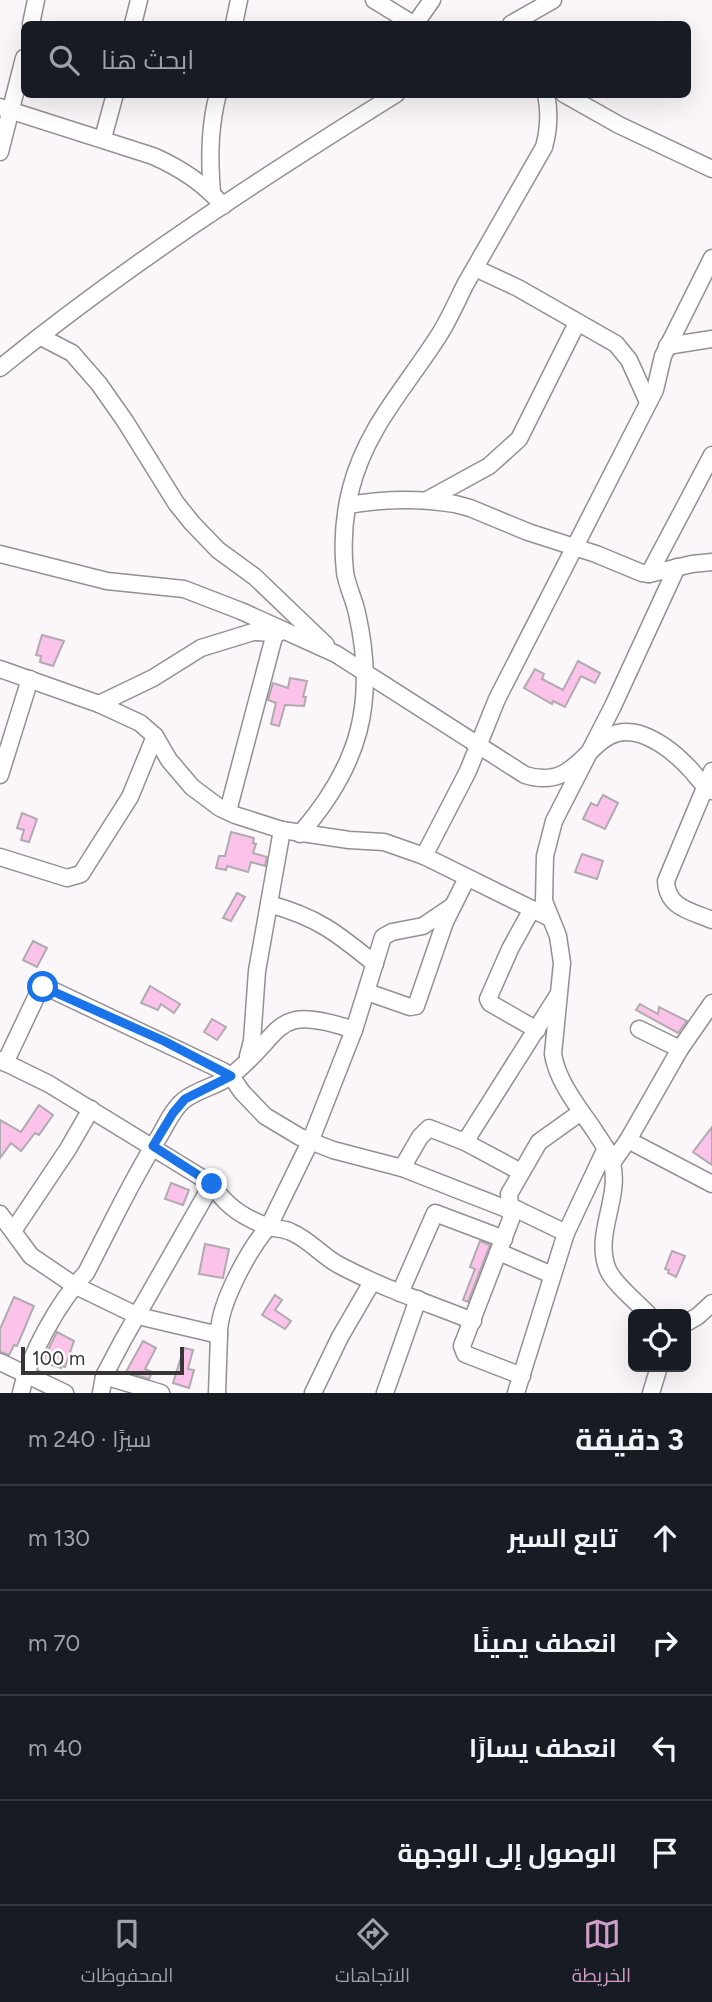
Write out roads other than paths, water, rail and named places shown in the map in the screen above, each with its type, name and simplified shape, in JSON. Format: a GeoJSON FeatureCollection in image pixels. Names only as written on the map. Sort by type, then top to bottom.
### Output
{"type":"FeatureCollection","features":[{"type":"Feature","properties":{"kind":"street"},"geometry":{"type":"LineString","coordinates":[[32,21],[36,0]]}},
{"type":"Feature","properties":{"kind":"street"},"geometry":{"type":"LineString","coordinates":[[133,21],[139,0]]}},
{"type":"Feature","properties":{"kind":"street"},"geometry":{"type":"LineString","coordinates":[[235,21],[239,0]]}},
{"type":"Feature","properties":{"kind":"street"},"geometry":{"type":"LineString","coordinates":[[374,0],[409,21]]}},
{"type":"Feature","properties":{"kind":"street"},"geometry":{"type":"LineString","coordinates":[[416,21],[432,0]]}},
{"type":"Feature","properties":{"kind":"street"},"geometry":{"type":"LineString","coordinates":[[516,21],[552,0]]}},
{"type":"Feature","properties":{"kind":"street"},"geometry":{"type":"LineString","coordinates":[[0,152],[6,109],[21,66]]}},
{"type":"Feature","properties":{"kind":"street"},"geometry":{"type":"LineString","coordinates":[[103,138],[114,98]]}},
{"type":"Feature","properties":{"kind":"street"},"geometry":{"type":"LineString","coordinates":[[212,192],[212,118],[217,98]]}},
{"type":"Feature","properties":{"kind":"street"},"geometry":{"type":"LineString","coordinates":[[2,364],[132,268],[301,153],[390,98]]}},
{"type":"Feature","properties":{"kind":"street"},"geometry":{"type":"LineString","coordinates":[[300,834],[322,808],[352,755],[362,719],[365,696],[361,638],[345,573],[344,539],[351,488],[365,448],[385,411],[441,331],[544,147],[548,131],[547,98]]}},
{"type":"Feature","properties":{"kind":"street"},"geometry":{"type":"LineString","coordinates":[[571,98],[619,125],[712,169]]}},
{"type":"Feature","properties":{"kind":"street"},"geometry":{"type":"LineString","coordinates":[[6,109],[103,138],[168,162],[212,192],[223,206]]}},
{"type":"Feature","properties":{"kind":"street"},"geometry":{"type":"LineString","coordinates":[[424,856],[468,771],[497,699],[648,402],[657,383],[667,346],[712,258]]}},
{"type":"Feature","properties":{"kind":"street"},"geometry":{"type":"LineString","coordinates":[[475,268],[518,288],[616,344],[623,350],[648,402]]}},
{"type":"Feature","properties":{"kind":"street"},"geometry":{"type":"LineString","coordinates":[[427,500],[489,466],[519,439],[576,323]]}},
{"type":"Feature","properties":{"kind":"street"},"geometry":{"type":"LineString","coordinates":[[41,337],[72,354],[99,384],[176,503],[218,551],[255,577],[336,654],[364,673],[515,770],[544,779],[560,777],[592,749],[617,732],[628,731],[653,739],[678,757],[708,789]]}},
{"type":"Feature","properties":{"kind":"street"},"geometry":{"type":"LineString","coordinates":[[667,346],[712,339]]}},
{"type":"Feature","properties":{"kind":"street"},"geometry":{"type":"LineString","coordinates":[[649,574],[712,455]]}},
{"type":"Feature","properties":{"kind":"street"},"geometry":{"type":"LineString","coordinates":[[348,505],[374,501],[427,500],[470,508],[649,574],[712,562]]}},
{"type":"Feature","properties":{"kind":"street"},"geometry":{"type":"LineString","coordinates":[[0,554],[107,581],[184,589],[336,654]]}},
{"type":"Feature","properties":{"kind":"street"},"geometry":{"type":"LineString","coordinates":[[643,1309],[607,1269],[604,1237],[614,1194],[609,1155],[581,1112],[555,1064],[554,1045],[562,963],[558,936],[548,917],[544,901],[545,856],[554,821],[592,749],[677,567]]}},
{"type":"Feature","properties":{"kind":"street"},"geometry":{"type":"LineString","coordinates":[[99,704],[153,678],[201,648],[253,632],[282,633]]}},
{"type":"Feature","properties":{"kind":"street"},"geometry":{"type":"LineString","coordinates":[[228,811],[282,633]]}},
{"type":"Feature","properties":{"kind":"street"},"geometry":{"type":"LineString","coordinates":[[0,669],[99,704],[140,723],[155,736],[169,761],[192,787],[228,811],[300,834],[384,842],[424,856],[548,917]]}},
{"type":"Feature","properties":{"kind":"street"},"geometry":{"type":"LineString","coordinates":[[0,775],[30,679]]}},
{"type":"Feature","properties":{"kind":"street"},"geometry":{"type":"LineString","coordinates":[[0,857],[67,878],[81,874],[130,797],[155,736]]}},
{"type":"Feature","properties":{"kind":"street"},"geometry":{"type":"LineString","coordinates":[[712,771],[708,789],[667,874],[666,890],[667,897],[675,904],[712,920]]}},
{"type":"Feature","properties":{"kind":"street"},"geometry":{"type":"LineString","coordinates":[[247,1060],[252,1041],[257,971],[282,830]]}},
{"type":"Feature","properties":{"kind":"street"},"geometry":{"type":"LineString","coordinates":[[367,992],[410,1007],[416,1006],[451,907],[467,878]]}},
{"type":"Feature","properties":{"kind":"street"},"geometry":{"type":"LineString","coordinates":[[268,904],[310,917],[347,941],[375,964]]}},
{"type":"Feature","properties":{"kind":"street"},"geometry":{"type":"LineString","coordinates":[[217,1393],[219,1322],[229,1294],[269,1226],[310,1142],[354,1030],[381,942],[387,934],[423,926],[451,907]]}},
{"type":"Feature","properties":{"kind":"street"},"geometry":{"type":"LineString","coordinates":[[532,909],[510,949],[488,999],[490,1003],[537,1030]]}},
{"type":"Feature","properties":{"kind":"street"},"geometry":{"type":"LineString","coordinates":[[473,1321],[372,1282],[328,1259],[317,1247],[290,1231],[269,1226],[232,1209],[220,1198],[212,1184],[153,1146],[49,1084],[3,1062],[39,991],[44,987],[164,1041],[231,1076],[265,1116],[310,1142],[402,1168],[566,1233]]}},
{"type":"Feature","properties":{"kind":"street"},"geometry":{"type":"LineString","coordinates":[[465,1142],[561,990]]}},
{"type":"Feature","properties":{"kind":"street"},"geometry":{"type":"LineString","coordinates":[[516,1393],[566,1233],[609,1155],[628,1140],[693,1028],[711,1014]]}},
{"type":"Feature","properties":{"kind":"street"},"geometry":{"type":"LineString","coordinates":[[21,1393],[24,1375],[49,1326],[74,1285],[86,1273],[153,1146],[185,1099],[231,1076],[271,1033],[291,1020],[308,1019],[354,1030]]}},
{"type":"Feature","properties":{"kind":"street"},"geometry":{"type":"LineString","coordinates":[[639,1028],[680,1049]]}},
{"type":"Feature","properties":{"kind":"street"},"geometry":{"type":"LineString","coordinates":[[13,1231],[92,1109]]}},
{"type":"Feature","properties":{"kind":"street"},"geometry":{"type":"LineString","coordinates":[[522,1376],[463,1352],[462,1346],[501,1245],[511,1209],[509,1195],[539,1142],[581,1112]]}},
{"type":"Feature","properties":{"kind":"street"},"geometry":{"type":"LineString","coordinates":[[402,1168],[426,1129],[465,1142],[522,1172]]}},
{"type":"Feature","properties":{"kind":"street"},"geometry":{"type":"LineString","coordinates":[[628,1140],[712,1184]]}},
{"type":"Feature","properties":{"kind":"street"},"geometry":{"type":"LineString","coordinates":[[101,1393],[104,1376],[212,1184]]}},
{"type":"Feature","properties":{"kind":"street"},"geometry":{"type":"LineString","coordinates":[[400,1293],[435,1213],[501,1245],[552,1275]]}},
{"type":"Feature","properties":{"kind":"street"},"geometry":{"type":"LineString","coordinates":[[0,1214],[31,1256],[74,1285],[138,1316],[219,1335]]}},
{"type":"Feature","properties":{"kind":"street"},"geometry":{"type":"LineString","coordinates":[[313,1393],[372,1282]]}},
{"type":"Feature","properties":{"kind":"street"},"geometry":{"type":"LineString","coordinates":[[385,1393],[418,1299]]}},
{"type":"Feature","properties":{"kind":"street"},"geometry":{"type":"LineString","coordinates":[[699,1318],[712,1303]]}},
{"type":"Feature","properties":{"kind":"street"},"geometry":{"type":"LineString","coordinates":[[0,1362],[65,1393]]}},
{"type":"Feature","properties":{"kind":"street"},"geometry":{"type":"LineString","coordinates":[[651,1393],[657,1372]]}},
{"type":"Feature","properties":{"kind":"street"},"geometry":{"type":"LineString","coordinates":[[104,1376],[161,1393]]}}]}
